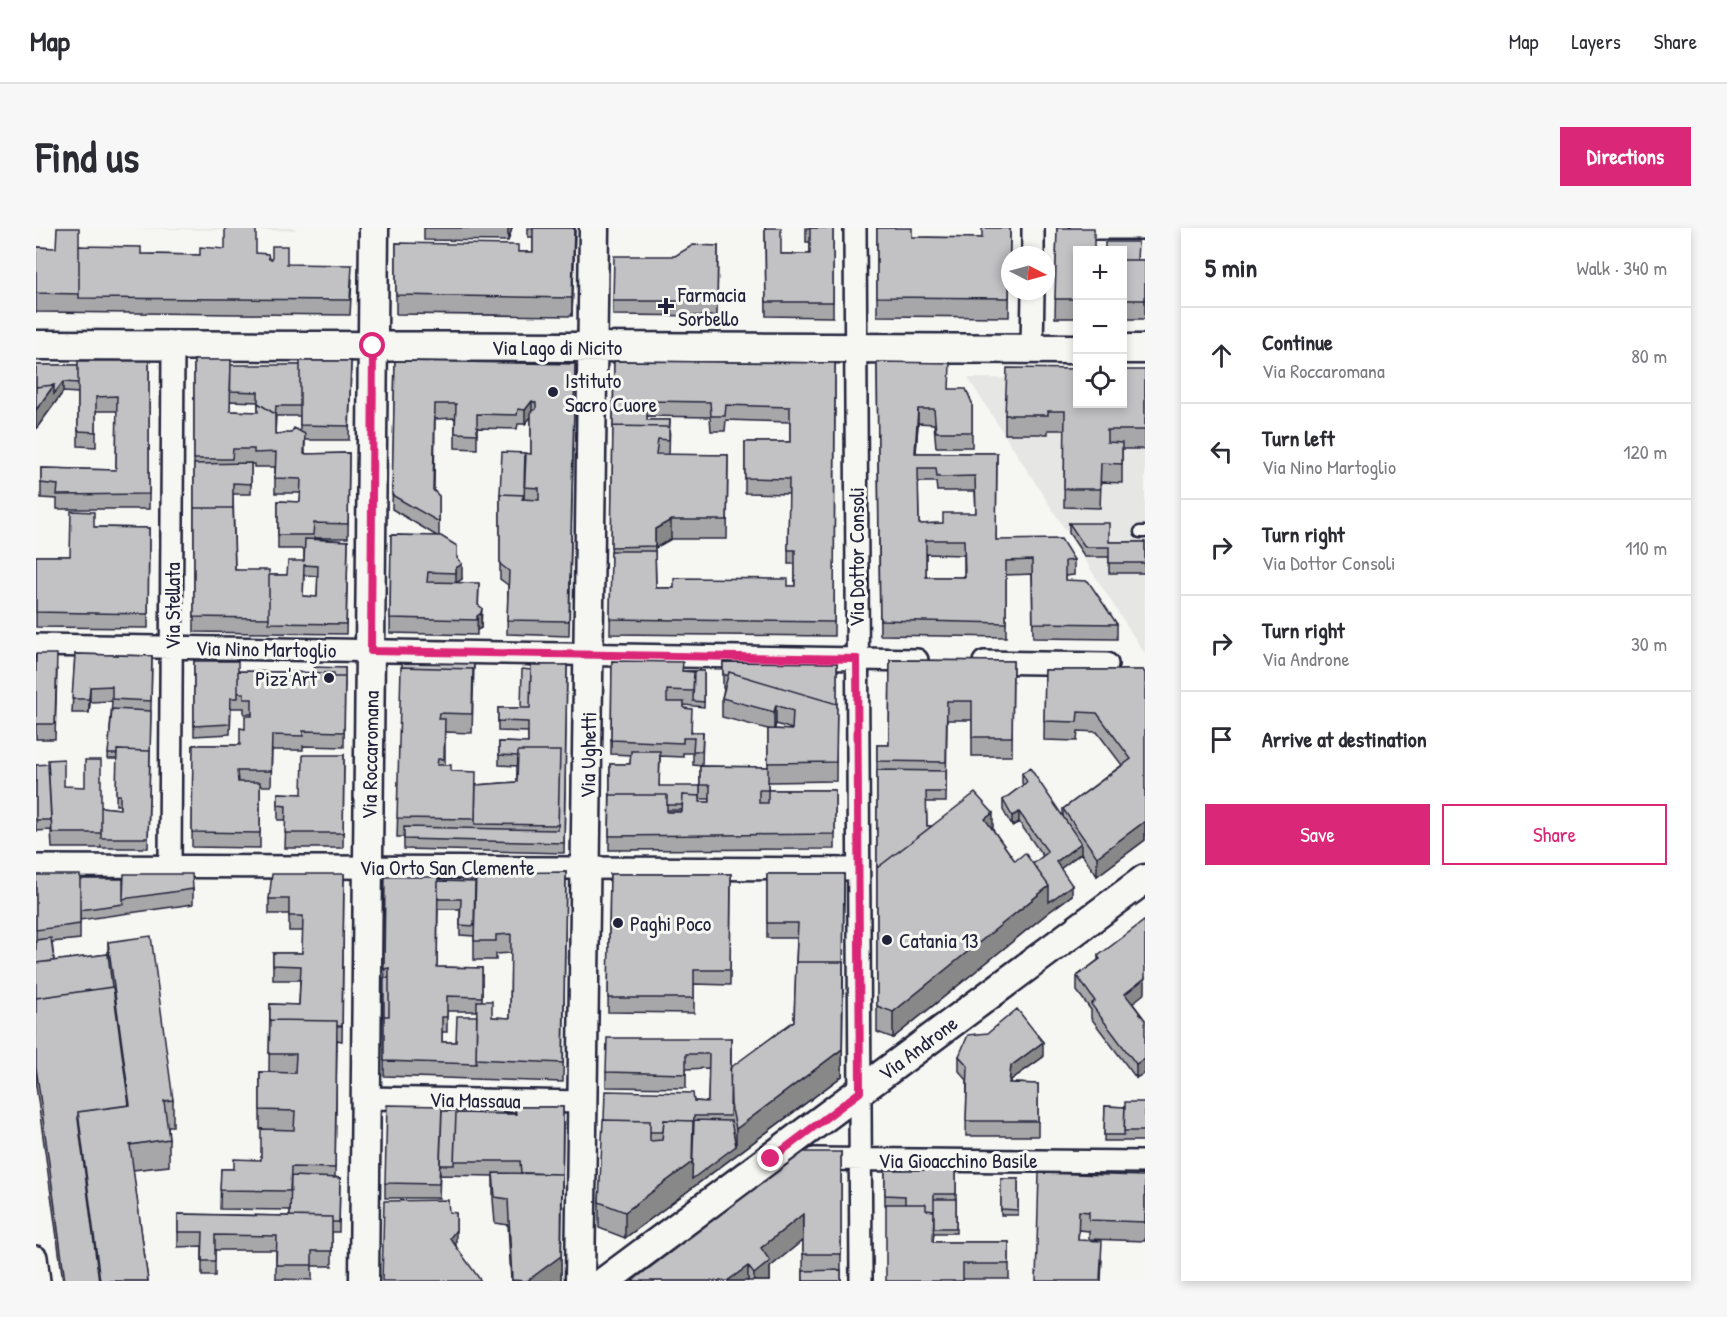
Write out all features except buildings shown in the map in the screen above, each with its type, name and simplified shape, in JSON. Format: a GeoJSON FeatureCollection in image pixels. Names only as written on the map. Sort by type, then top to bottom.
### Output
{"type":"FeatureCollection","features":[{"type":"Feature","properties":{"kind":"street","name":"Via Roccaromana"},"geometry":{"type":"LineString","coordinates":[[364,1281],[374,228]]}},
{"type":"Feature","properties":{"kind":"street","name":"Via Ughetti"},"geometry":{"type":"LineString","coordinates":[[580,1281],[594,228]]}},
{"type":"Feature","properties":{"kind":"street","name":"Via Dottor Consoli"},"geometry":{"type":"LineString","coordinates":[[855,228],[861,1281]]}},
{"type":"Feature","properties":{"kind":"street"},"geometry":{"type":"LineString","coordinates":[[1033,228],[1033,246]]}},
{"type":"Feature","properties":{"kind":"street"},"geometry":{"type":"LineString","coordinates":[[1081,228],[1145,228]]}},
{"type":"Feature","properties":{"kind":"street"},"geometry":{"type":"LineString","coordinates":[[1032,349],[1033,300]]}},
{"type":"Feature","properties":{"kind":"street","name":"Via Lago di Nicito"},"geometry":{"type":"LineString","coordinates":[[36,345],[1073,349]]}},
{"type":"Feature","properties":{"kind":"street","name":"Via Stellata"},"geometry":{"type":"LineString","coordinates":[[170,866],[173,345]]}},
{"type":"Feature","properties":{"kind":"street"},"geometry":{"type":"LineString","coordinates":[[1127,349],[1145,349]]}},
{"type":"Feature","properties":{"kind":"street","name":"Via Nino Martoglio"},"geometry":{"type":"LineString","coordinates":[[36,645],[933,661]]}},
{"type":"Feature","properties":{"kind":"street"},"geometry":{"type":"LineString","coordinates":[[968,661],[1107,664]]}},
{"type":"Feature","properties":{"kind":"street","name":"Via Orto San Clemente"},"geometry":{"type":"LineString","coordinates":[[36,866],[858,868]]}},
{"type":"Feature","properties":{"kind":"street","name":"Via Androne"},"geometry":{"type":"LineString","coordinates":[[605,1281],[1145,879]]}},
{"type":"Feature","properties":{"kind":"street","name":"Via Massaua"},"geometry":{"type":"LineString","coordinates":[[367,1098],[584,1102]]}},
{"type":"Feature","properties":{"kind":"street","name":"Via Gioacchino Basile"},"geometry":{"type":"LineString","coordinates":[[771,1159],[1145,1162]]}},
{"type":"Feature","properties":{"kind":"shaded area"},"geometry":{"type":"Polygon","coordinates":[[[133,228],[296,228],[295,230],[256,231],[133,228]]]}},
{"type":"Feature","properties":{"kind":"shaded area"},"geometry":{"type":"Polygon","coordinates":[[[968,378],[1073,379],[1073,408],[1127,408],[1127,399],[1145,379],[1145,654],[968,378]]]}},
{"type":"Feature","properties":{"kind":"place","name":"Farmacia Sorbello"},"geometry":{"type":"Point","coordinates":[666,306]}},
{"type":"Feature","properties":{"kind":"place","name":"Istituto Sacro Cuore"},"geometry":{"type":"Point","coordinates":[553,392]}},
{"type":"Feature","properties":{"kind":"place","name":"Pizz'Art"},"geometry":{"type":"Point","coordinates":[329,678]}},
{"type":"Feature","properties":{"kind":"place","name":"Paghi Poco"},"geometry":{"type":"Point","coordinates":[618,923]}},
{"type":"Feature","properties":{"kind":"place","name":"Catania 13"},"geometry":{"type":"Point","coordinates":[887,940]}},
{"type":"Feature","properties":{"kind":"route"},"geometry":{"type":"LineString","coordinates":[[373,346],[371,651],[857,659],[860,1092],[771,1159]]}}]}
